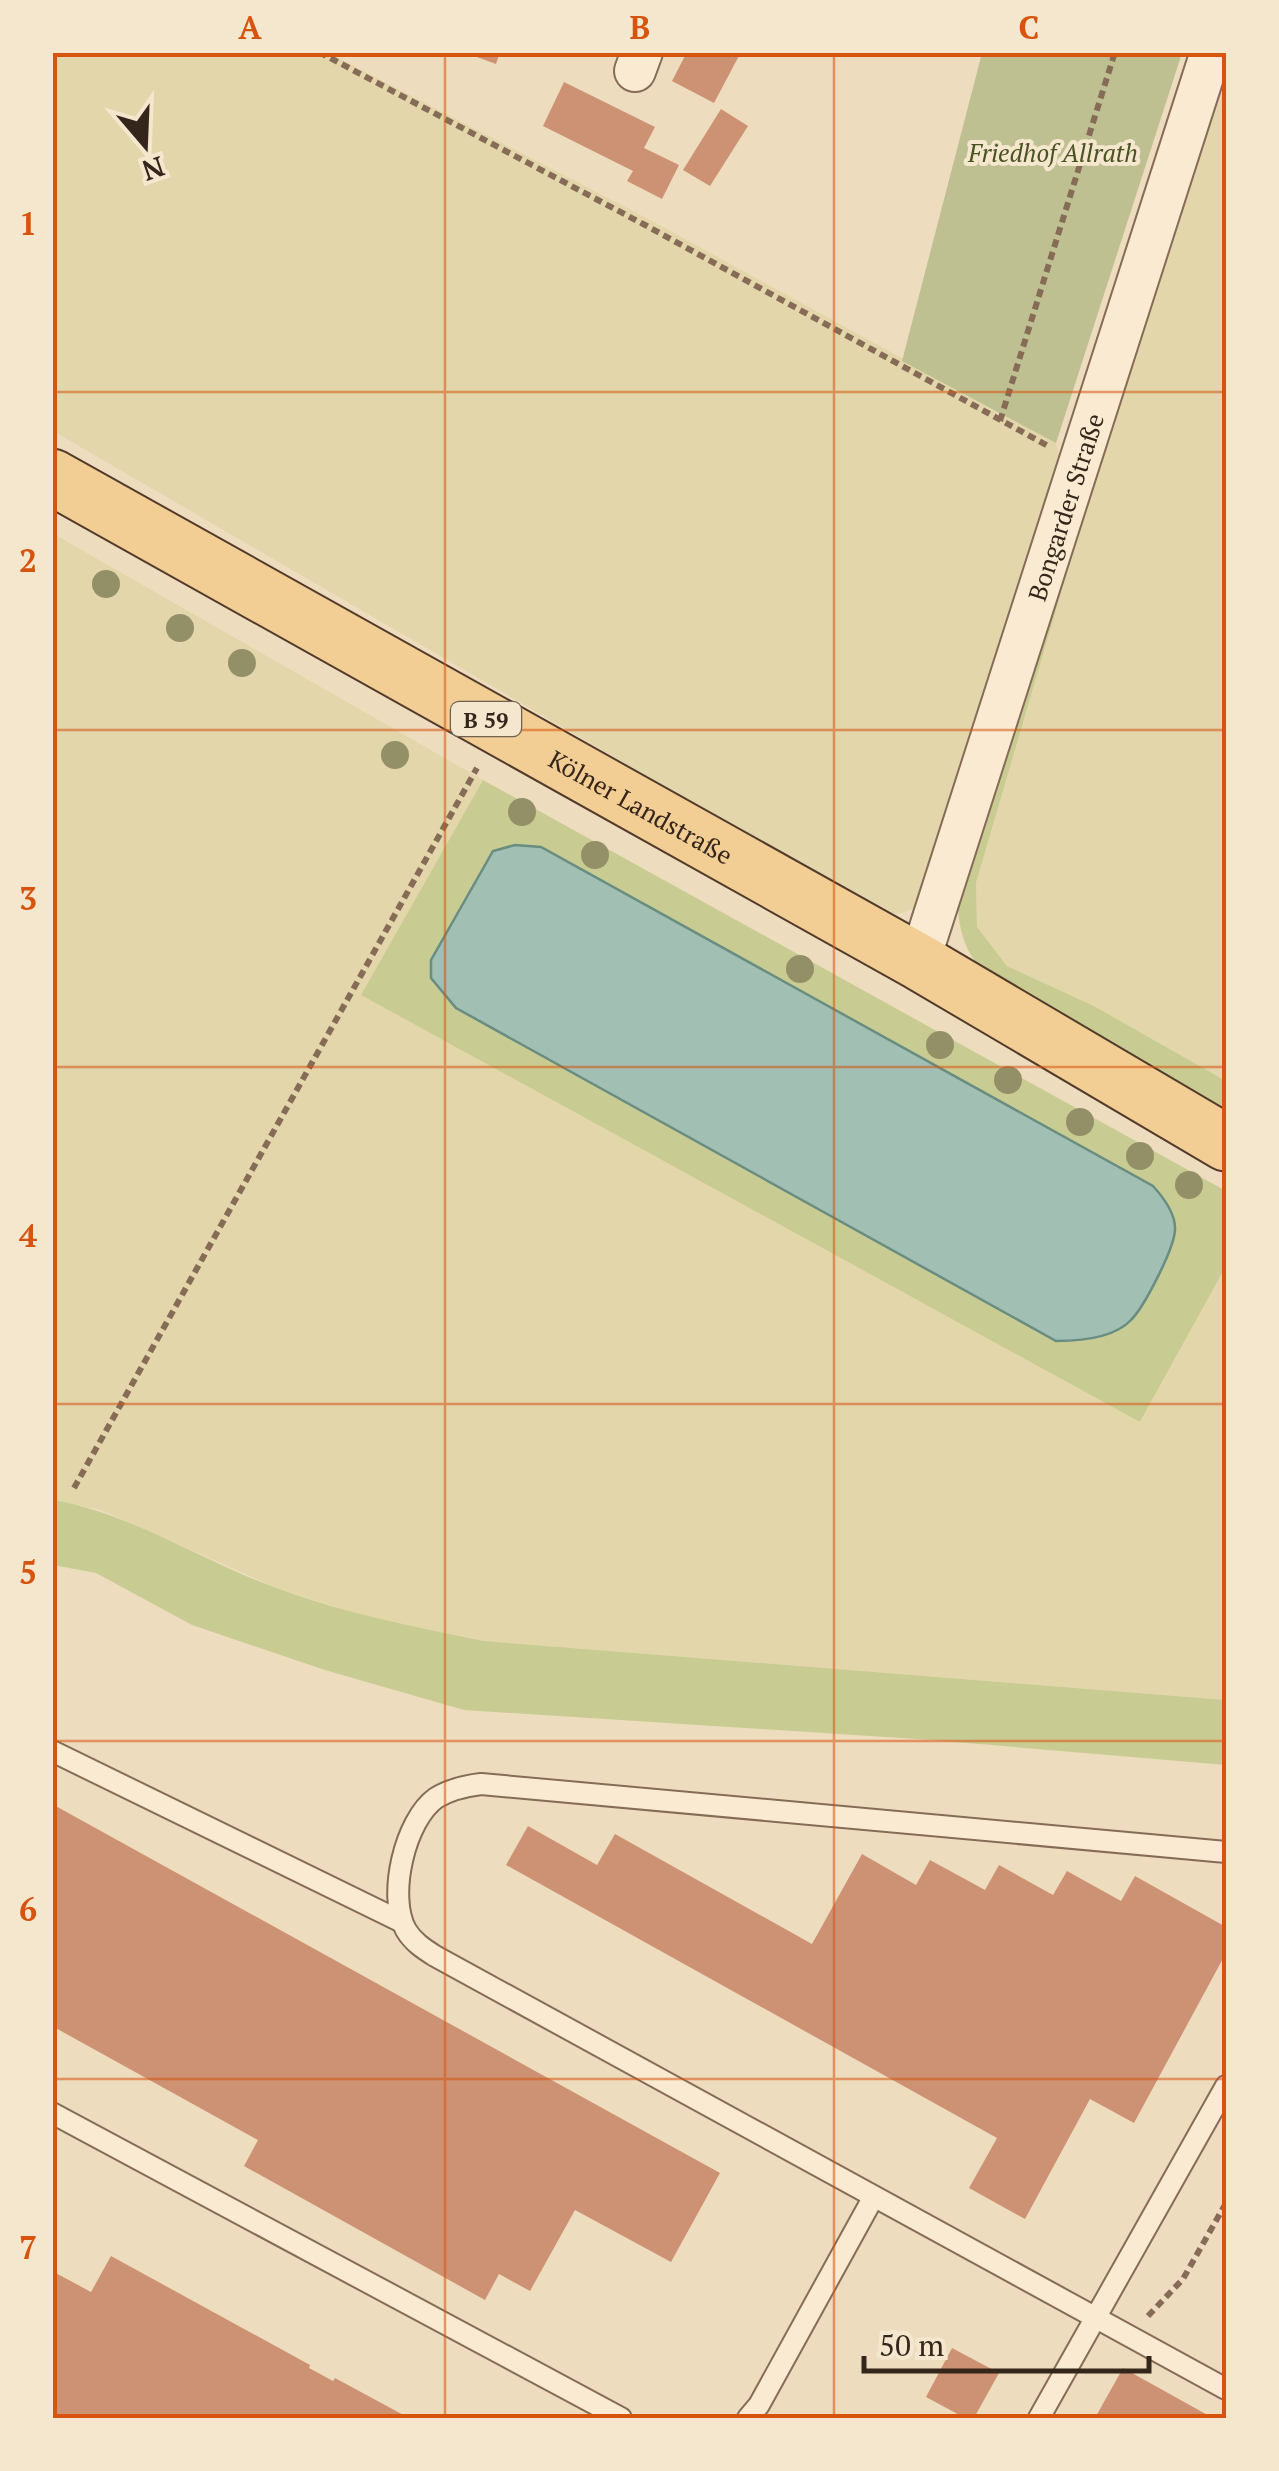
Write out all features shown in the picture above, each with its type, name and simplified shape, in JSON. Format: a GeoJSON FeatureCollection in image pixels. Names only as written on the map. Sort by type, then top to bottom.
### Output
{"type":"FeatureCollection","features":[{"type":"Feature","properties":{"kind":"main road","name":"Kölner Landstraße"},"geometry":{"type":"LineString","coordinates":[[52,477],[919,962],[1226,1143]]}},
{"type":"Feature","properties":{"kind":"street","name":"Bongarder Straße"},"geometry":{"type":"LineString","coordinates":[[919,962],[1211,52]]}},
{"type":"Feature","properties":{"kind":"lane"},"geometry":{"type":"LineString","coordinates":[[52,1751],[402,1922]]}},
{"type":"Feature","properties":{"kind":"lane"},"geometry":{"type":"LineString","coordinates":[[1226,1852],[481,1784],[452,1790],[435,1799],[413,1826],[399,1880],[402,1922],[415,1942],[435,1956],[1226,2389]]}},
{"type":"Feature","properties":{"kind":"lane"},"geometry":{"type":"LineString","coordinates":[[1039,2418],[1226,2086]]}},
{"type":"Feature","properties":{"kind":"lane"},"geometry":{"type":"LineString","coordinates":[[52,2113],[622,2418]]}},
{"type":"Feature","properties":{"kind":"lane"},"geometry":{"type":"LineString","coordinates":[[748,2418],[759,2405],[874,2198]]}},
{"type":"Feature","properties":{"kind":"path"},"geometry":{"type":"LineString","coordinates":[[319,52],[1080,463]]}},
{"type":"Feature","properties":{"kind":"path"},"geometry":{"type":"LineString","coordinates":[[1000,420],[1115,52]]}},
{"type":"Feature","properties":{"kind":"path"},"geometry":{"type":"LineString","coordinates":[[74,1488],[500,727]]}},
{"type":"Feature","properties":{"kind":"shaded area"},"geometry":{"type":"Polygon","coordinates":[[[327,52],[654,222],[1056,443],[1062,469],[919,906],[902,913],[884,914],[53,431],[53,53],[327,52]]]}},
{"type":"Feature","properties":{"kind":"shaded area"},"geometry":{"type":"Polygon","coordinates":[[[1226,53],[1226,1081],[1094,1006],[1007,966],[977,928],[976,883],[1090,494],[1226,53]]]}},
{"type":"Feature","properties":{"kind":"shaded area"},"geometry":{"type":"Polygon","coordinates":[[[52,533],[483,780],[362,995],[1141,1421],[1226,1266],[1226,1700],[484,1641],[367,1617],[279,1589],[101,1510],[53,1500],[52,533]]]}},
{"type":"Feature","properties":{"kind":"shaded area"},"geometry":{"type":"Polygon","coordinates":[[[515,845],[541,847],[1153,1186],[1171,1211],[1174,1237],[1137,1313],[1124,1326],[1106,1335],[1056,1341],[456,1008],[431,978],[431,960],[493,851],[515,845]]]}},
{"type":"Feature","properties":{"kind":"green space","name":"Friedhof Allrath"},"geometry":{"type":"Polygon","coordinates":[[[982,53],[1182,53],[1056,443],[902,361],[982,53]]]}},
{"type":"Feature","properties":{"kind":"green space"},"geometry":{"type":"Polygon","coordinates":[[[1090,494],[976,883],[977,927],[1007,966],[1094,1006],[1226,1081],[1226,1109],[982,970],[966,945],[961,927],[957,898],[1090,494]]]}},
{"type":"Feature","properties":{"kind":"green space"},"geometry":{"type":"Polygon","coordinates":[[[483,780],[1226,1191],[1226,1266],[1140,1422],[361,995],[483,780]]]}},
{"type":"Feature","properties":{"kind":"green space"},"geometry":{"type":"Polygon","coordinates":[[[53,1500],[112,1516],[307,1599],[484,1641],[1226,1700],[1226,1765],[932,1740],[464,1710],[325,1670],[192,1625],[96,1573],[53,1565],[53,1500]]]}},
{"type":"Feature","properties":{"kind":"building"},"geometry":{"type":"Polygon","coordinates":[[[463,52],[500,52],[496,64],[463,52]]]}},
{"type":"Feature","properties":{"kind":"building"},"geometry":{"type":"Polygon","coordinates":[[[687,52],[741,52],[714,103],[672,81],[687,52]]]}},
{"type":"Feature","properties":{"kind":"building"},"geometry":{"type":"Polygon","coordinates":[[[564,82],[655,127],[644,148],[679,165],[662,199],[627,181],[633,171],[543,126],[564,82]]]}},
{"type":"Feature","properties":{"kind":"building"},"geometry":{"type":"Polygon","coordinates":[[[721,109],[748,126],[710,186],[683,170],[721,109]]]}},
{"type":"Feature","properties":{"kind":"building"},"geometry":{"type":"Polygon","coordinates":[[[52,1804],[720,2173],[671,2262],[575,2210],[530,2291],[499,2274],[485,2300],[244,2166],[258,2140],[52,2026],[52,1804]]]}},
{"type":"Feature","properties":{"kind":"building"},"geometry":{"type":"Polygon","coordinates":[[[528,1826],[597,1865],[615,1834],[812,1944],[862,1854],[916,1885],[930,1860],[985,1890],[999,1865],[1053,1895],[1067,1871],[1121,1901],[1135,1876],[1226,1927],[1226,1953],[1134,2123],[1090,2099],[1025,2219],[969,2188],[997,2138],[506,1865],[528,1826]]]}},
{"type":"Feature","properties":{"kind":"building"},"geometry":{"type":"Polygon","coordinates":[[[111,2256],[310,2365],[309,2368],[409,2418],[52,2418],[52,2271],[91,2292],[111,2256]]]}},
{"type":"Feature","properties":{"kind":"building"},"geometry":{"type":"Polygon","coordinates":[[[952,2348],[999,2373],[974,2418],[965,2418],[926,2397],[952,2348]]]}},
{"type":"Feature","properties":{"kind":"building"},"geometry":{"type":"Polygon","coordinates":[[[1123,2368],[1213,2418],[1095,2418],[1123,2368]]]}}]}
